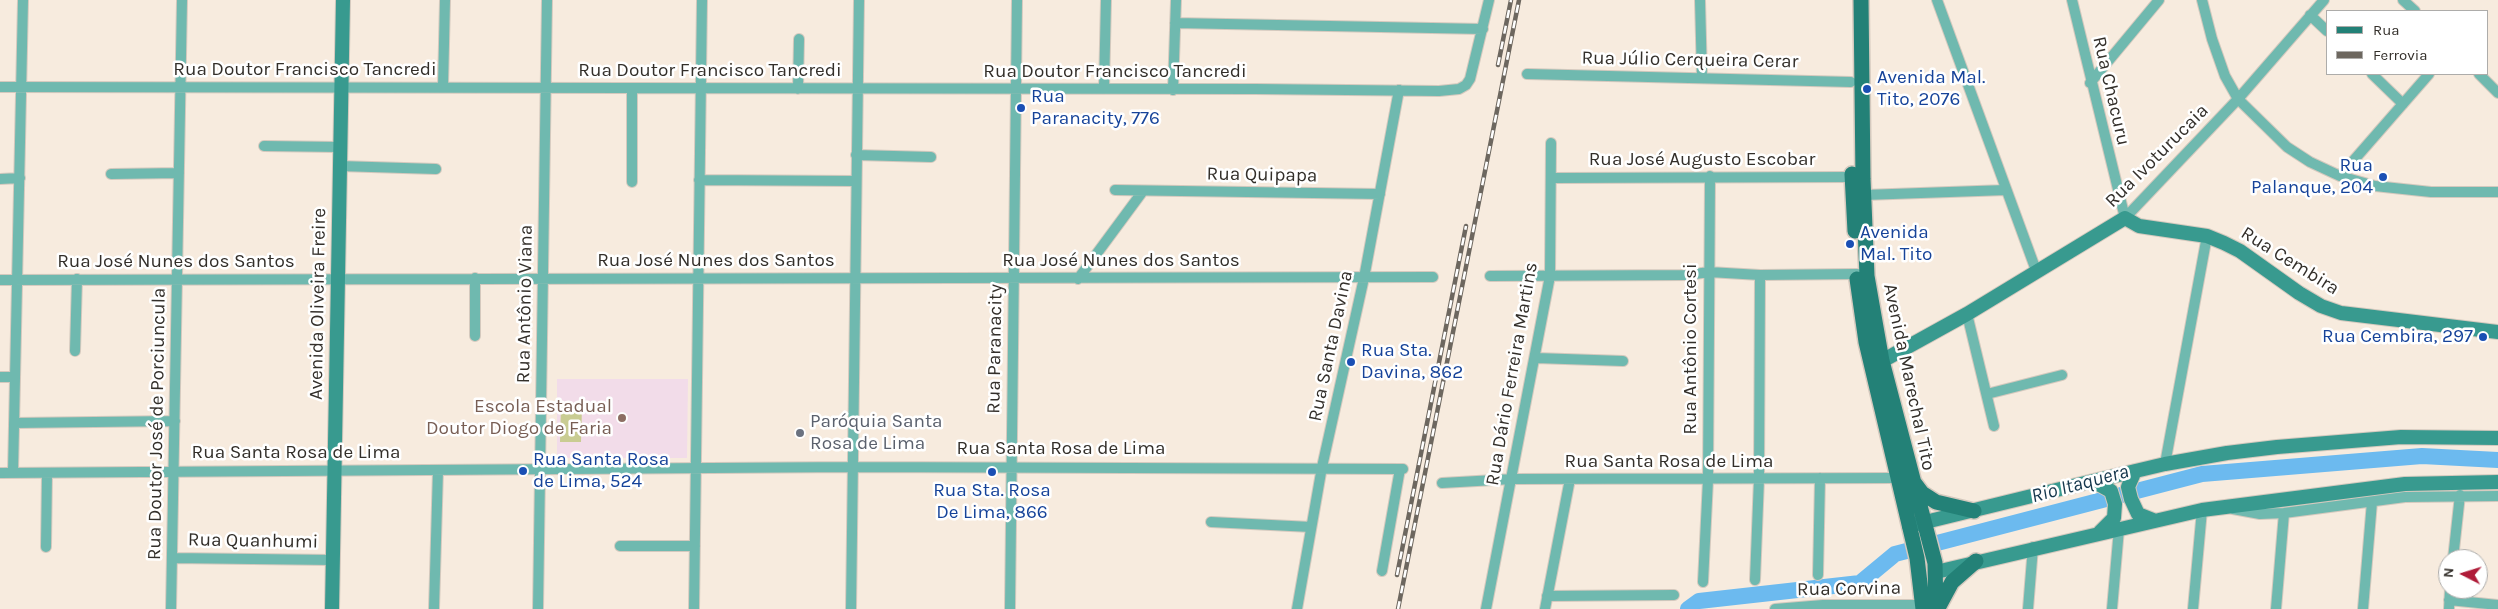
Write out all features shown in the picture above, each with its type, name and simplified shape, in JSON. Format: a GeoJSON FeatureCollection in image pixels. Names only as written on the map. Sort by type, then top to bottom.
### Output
{"type":"FeatureCollection","features":[{"type":"Feature","properties":{"kind":"main road","name":"Avenida Marechal Tito"},"geometry":{"type":"LineString","coordinates":[[1851,0],[1852,177],[1857,274],[1866,342],[1904,478],[1925,527],[1930,608]]}},
{"type":"Feature","properties":{"kind":"main road","name":"Avenida Marechal Tito"},"geometry":{"type":"LineString","coordinates":[[1861,0],[1867,276],[1904,478],[1911,533],[1926,566]]}},
{"type":"Feature","properties":{"kind":"main road"},"geometry":{"type":"LineString","coordinates":[[1904,478],[1936,502],[1974,511]]}},
{"type":"Feature","properties":{"kind":"main road"},"geometry":{"type":"LineString","coordinates":[[1930,608],[1952,582],[1976,561]]}},
{"type":"Feature","properties":{"kind":"street"},"geometry":{"type":"LineString","coordinates":[[13,473],[23,0]]}},
{"type":"Feature","properties":{"kind":"street","name":"Rua Doutor José de Porciuncula"},"geometry":{"type":"LineString","coordinates":[[171,609],[182,0]]}},
{"type":"Feature","properties":{"kind":"street","name":"Avenida Oliveira Freire"},"geometry":{"type":"LineString","coordinates":[[332,609],[343,0]]}},
{"type":"Feature","properties":{"kind":"street"},"geometry":{"type":"LineString","coordinates":[[443,87],[445,0]]}},
{"type":"Feature","properties":{"kind":"street","name":"Rua Antônio Viana"},"geometry":{"type":"LineString","coordinates":[[538,609],[544,88],[547,0]]}},
{"type":"Feature","properties":{"kind":"street"},"geometry":{"type":"LineString","coordinates":[[694,609],[702,0]]}},
{"type":"Feature","properties":{"kind":"street"},"geometry":{"type":"LineString","coordinates":[[851,609],[859,0]]}},
{"type":"Feature","properties":{"kind":"street","name":"Rua Paranacity"},"geometry":{"type":"LineString","coordinates":[[1010,609],[1017,0]]}},
{"type":"Feature","properties":{"kind":"street"},"geometry":{"type":"LineString","coordinates":[[1104,89],[1106,0]]}},
{"type":"Feature","properties":{"kind":"street"},"geometry":{"type":"LineString","coordinates":[[1173,90],[1176,0]]}},
{"type":"Feature","properties":{"kind":"street"},"geometry":{"type":"LineString","coordinates":[[1175,23],[1483,29],[1489,0]]}},
{"type":"Feature","properties":{"kind":"street"},"geometry":{"type":"LineString","coordinates":[[1700,0],[1702,77]]}},
{"type":"Feature","properties":{"kind":"street"},"geometry":{"type":"LineString","coordinates":[[1937,0],[2037,273]]}},
{"type":"Feature","properties":{"kind":"street","name":"Rua Chacuru"},"geometry":{"type":"LineString","coordinates":[[2072,0],[2090,83],[2125,218]]}},
{"type":"Feature","properties":{"kind":"street"},"geometry":{"type":"LineString","coordinates":[[2090,83],[2159,0]]}},
{"type":"Feature","properties":{"kind":"street"},"geometry":{"type":"LineString","coordinates":[[2202,0],[2212,39],[2225,76],[2238,99],[2287,147],[2310,162],[2340,176],[2375,186],[2417,190],[2498,192]]}},
{"type":"Feature","properties":{"kind":"street","name":"Rua Ivoturucaia"},"geometry":{"type":"LineString","coordinates":[[1882,361],[2037,273],[2125,218],[2238,99],[2324,0]]}},
{"type":"Feature","properties":{"kind":"street"},"geometry":{"type":"LineString","coordinates":[[2403,0],[2413,10]]}},
{"type":"Feature","properties":{"kind":"street"},"geometry":{"type":"LineString","coordinates":[[2310,15],[2326,30]]}},
{"type":"Feature","properties":{"kind":"street","name":"Rua Doutor Francisco Tancredi"},"geometry":{"type":"LineString","coordinates":[[0,87],[1450,91],[1466,86],[1473,70],[1483,29]]}},
{"type":"Feature","properties":{"kind":"street"},"geometry":{"type":"LineString","coordinates":[[798,89],[799,39]]}},
{"type":"Feature","properties":{"kind":"street","name":"Rua Júlio Cerqueira Cerar"},"geometry":{"type":"LineString","coordinates":[[1527,74],[1851,82]]}},
{"type":"Feature","properties":{"kind":"street"},"geometry":{"type":"LineString","coordinates":[[2373,75],[2403,104]]}},
{"type":"Feature","properties":{"kind":"street"},"geometry":{"type":"LineString","coordinates":[[2340,176],[2428,75]]}},
{"type":"Feature","properties":{"kind":"street"},"geometry":{"type":"LineString","coordinates":[[2480,75],[2498,92]]}},
{"type":"Feature","properties":{"kind":"street"},"geometry":{"type":"LineString","coordinates":[[632,88],[632,182]]}},
{"type":"Feature","properties":{"kind":"street","name":"Rua Santa Davina"},"geometry":{"type":"LineString","coordinates":[[1297,609],[1322,467],[1364,278],[1399,90]]}},
{"type":"Feature","properties":{"kind":"street","name":"Rua Dário Ferreira Martins"},"geometry":{"type":"LineString","coordinates":[[1486,609],[1536,358],[1550,276],[1551,143]]}},
{"type":"Feature","properties":{"kind":"street"},"geometry":{"type":"LineString","coordinates":[[264,146],[340,147]]}},
{"type":"Feature","properties":{"kind":"street"},"geometry":{"type":"LineString","coordinates":[[856,156],[930,157]]}},
{"type":"Feature","properties":{"kind":"street"},"geometry":{"type":"LineString","coordinates":[[339,166],[436,169]]}},
{"type":"Feature","properties":{"kind":"street"},"geometry":{"type":"LineString","coordinates":[[111,174],[179,173]]}},
{"type":"Feature","properties":{"kind":"street","name":"Rua Antônio Cortesi"},"geometry":{"type":"LineString","coordinates":[[1703,582],[1708,480],[1710,176]]}},
{"type":"Feature","properties":{"kind":"street","name":"Rua José Augusto Escobar"},"geometry":{"type":"LineString","coordinates":[[1552,178],[1852,177]]}},
{"type":"Feature","properties":{"kind":"street"},"geometry":{"type":"LineString","coordinates":[[0,179],[20,178]]}},
{"type":"Feature","properties":{"kind":"street"},"geometry":{"type":"LineString","coordinates":[[699,180],[856,181]]}},
{"type":"Feature","properties":{"kind":"street","name":"Rua Quipapa"},"geometry":{"type":"LineString","coordinates":[[1115,190],[1380,194]]}},
{"type":"Feature","properties":{"kind":"street"},"geometry":{"type":"LineString","coordinates":[[1864,195],[2006,190]]}},
{"type":"Feature","properties":{"kind":"street"},"geometry":{"type":"LineString","coordinates":[[1078,279],[1143,191]]}},
{"type":"Feature","properties":{"kind":"street","name":"Rua Cembira"},"geometry":{"type":"LineString","coordinates":[[2125,218],[2139,226],[2207,236],[2240,251],[2321,306],[2341,313],[2498,332]]}},
{"type":"Feature","properties":{"kind":"street"},"geometry":{"type":"LineString","coordinates":[[2164,464],[2207,236]]}},
{"type":"Feature","properties":{"kind":"street"},"geometry":{"type":"LineString","coordinates":[[1490,276],[1688,275],[1708,272],[1760,275],[1857,274]]}},
{"type":"Feature","properties":{"kind":"street"},"geometry":{"type":"LineString","coordinates":[[1755,580],[1759,479],[1760,275]]}},
{"type":"Feature","properties":{"kind":"street","name":"Rua José Nunes dos Santos"},"geometry":{"type":"LineString","coordinates":[[0,280],[177,278],[1078,279],[1433,277]]}},
{"type":"Feature","properties":{"kind":"street"},"geometry":{"type":"LineString","coordinates":[[475,336],[476,278]]}},
{"type":"Feature","properties":{"kind":"street"},"geometry":{"type":"LineString","coordinates":[[75,351],[77,280]]}},
{"type":"Feature","properties":{"kind":"street"},"geometry":{"type":"LineString","coordinates":[[1966,314],[1994,426]]}},
{"type":"Feature","properties":{"kind":"street"},"geometry":{"type":"LineString","coordinates":[[1536,358],[1623,361]]}},
{"type":"Feature","properties":{"kind":"street"},"geometry":{"type":"LineString","coordinates":[[1987,394],[2062,375]]}},
{"type":"Feature","properties":{"kind":"street"},"geometry":{"type":"LineString","coordinates":[[0,377],[15,377]]}},
{"type":"Feature","properties":{"kind":"street"},"geometry":{"type":"LineString","coordinates":[[14,423],[174,421]]}},
{"type":"Feature","properties":{"kind":"street"},"geometry":{"type":"LineString","coordinates":[[1911,533],[1974,511],[2164,464],[2227,453],[2324,442],[2419,437],[2498,438]]}},
{"type":"Feature","properties":{"kind":"street","name":"Rua Santa Rosa de Lima"},"geometry":{"type":"LineString","coordinates":[[0,473],[1011,466],[1402,469],[1382,572]]}},
{"type":"Feature","properties":{"kind":"street"},"geometry":{"type":"LineString","coordinates":[[434,609],[438,470]]}},
{"type":"Feature","properties":{"kind":"street"},"geometry":{"type":"LineString","coordinates":[[2135,471],[2128,487],[2134,509],[2138,514],[2153,520]]}},
{"type":"Feature","properties":{"kind":"street"},"geometry":{"type":"LineString","coordinates":[[46,547],[47,473]]}},
{"type":"Feature","properties":{"kind":"street"},"geometry":{"type":"LineString","coordinates":[[1818,575],[1820,478]]}},
{"type":"Feature","properties":{"kind":"street","name":"Rua Santa Rosa de Lima"},"geometry":{"type":"LineString","coordinates":[[1442,483],[1512,479],[1904,478]]}},
{"type":"Feature","properties":{"kind":"street"},"geometry":{"type":"LineString","coordinates":[[1545,609],[1570,479]]}},
{"type":"Feature","properties":{"kind":"street"},"geometry":{"type":"LineString","coordinates":[[2089,482],[2111,491],[2116,513],[2112,522],[2097,534]]}},
{"type":"Feature","properties":{"kind":"street"},"geometry":{"type":"LineString","coordinates":[[1926,566],[1976,561],[2153,520],[2222,507],[2406,484],[2498,482]]}},
{"type":"Feature","properties":{"kind":"street"},"geometry":{"type":"LineString","coordinates":[[2454,549],[2460,495]]}},
{"type":"Feature","properties":{"kind":"street"},"geometry":{"type":"LineString","coordinates":[[2222,507],[2260,514],[2284,513],[2405,497],[2498,496]]}},
{"type":"Feature","properties":{"kind":"street"},"geometry":{"type":"LineString","coordinates":[[2363,609],[2372,502]]}},
{"type":"Feature","properties":{"kind":"street"},"geometry":{"type":"LineString","coordinates":[[2193,609],[2202,510]]}},
{"type":"Feature","properties":{"kind":"street"},"geometry":{"type":"LineString","coordinates":[[2276,609],[2284,513]]}},
{"type":"Feature","properties":{"kind":"street"},"geometry":{"type":"LineString","coordinates":[[1211,522],[1311,527]]}},
{"type":"Feature","properties":{"kind":"street"},"geometry":{"type":"LineString","coordinates":[[2112,609],[2119,529]]}},
{"type":"Feature","properties":{"kind":"street"},"geometry":{"type":"LineString","coordinates":[[620,546],[695,546]]}},
{"type":"Feature","properties":{"kind":"street"},"geometry":{"type":"LineString","coordinates":[[2028,609],[2033,547]]}},
{"type":"Feature","properties":{"kind":"street","name":"Rua Quanhumi"},"geometry":{"type":"LineString","coordinates":[[172,558],[333,560]]}},
{"type":"Feature","properties":{"kind":"street"},"geometry":{"type":"LineString","coordinates":[[1547,596],[1674,595]]}},
{"type":"Feature","properties":{"kind":"street"},"geometry":{"type":"LineString","coordinates":[[2449,604],[2498,605]]}},
{"type":"Feature","properties":{"kind":"street","name":"Rua Corvina"},"geometry":{"type":"LineString","coordinates":[[1774,609],[1823,605],[1930,608]]}},
{"type":"Feature","properties":{"kind":"shaded area","name":"Escola Estadual Doutor Diogo de Faria"},"geometry":{"type":"Polygon","coordinates":[[[557,379],[688,379],[687,458],[557,458],[557,379]]]}},
{"type":"Feature","properties":{"kind":"green space"},"geometry":{"type":"Polygon","coordinates":[[[561,406],[582,407],[581,442],[560,442],[561,406]]]}},
{"type":"Feature","properties":{"kind":"waterway","name":"Rio Itaquera"},"geometry":{"type":"LineString","coordinates":[[1688,609],[1699,601],[1860,583],[1895,554],[2202,474],[2422,456],[2498,460]]}},
{"type":"Feature","properties":{"kind":"railway"},"geometry":{"type":"LineString","coordinates":[[1498,65],[1511,0]]}},
{"type":"Feature","properties":{"kind":"railway"},"geometry":{"type":"LineString","coordinates":[[1398,609],[1519,0]]}},
{"type":"Feature","properties":{"kind":"railway"},"geometry":{"type":"LineString","coordinates":[[1397,575],[1466,226]]}},
{"type":"Feature","properties":{"kind":"place","name":"Avenida Mal. Tito, 2076"},"geometry":{"type":"Point","coordinates":[1867,89]}},
{"type":"Feature","properties":{"kind":"place","name":"Rua Paranacity, 776"},"geometry":{"type":"Point","coordinates":[1021,108]}},
{"type":"Feature","properties":{"kind":"place","name":"Rua Palanque, 204"},"geometry":{"type":"Point","coordinates":[2383,177]}},
{"type":"Feature","properties":{"kind":"place","name":"Avenida Mal. Tito"},"geometry":{"type":"Point","coordinates":[1850,244]}},
{"type":"Feature","properties":{"kind":"place","name":"Rua Cembira, 297"},"geometry":{"type":"Point","coordinates":[2483,337]}},
{"type":"Feature","properties":{"kind":"place","name":"Rua Sta. Davina, 862"},"geometry":{"type":"Point","coordinates":[1351,362]}},
{"type":"Feature","properties":{"kind":"place","name":"Escola Estadual Doutor Diogo de Faria"},"geometry":{"type":"Point","coordinates":[622,418]}},
{"type":"Feature","properties":{"kind":"place","name":"Paróquia Santa Rosa de Lima"},"geometry":{"type":"Point","coordinates":[800,433]}},
{"type":"Feature","properties":{"kind":"place","name":"Rua Santa Rosa de Lima, 524"},"geometry":{"type":"Point","coordinates":[523,471]}},
{"type":"Feature","properties":{"kind":"place","name":"Rua Sta. Rosa De Lima, 866"},"geometry":{"type":"Point","coordinates":[992,472]}}]}
